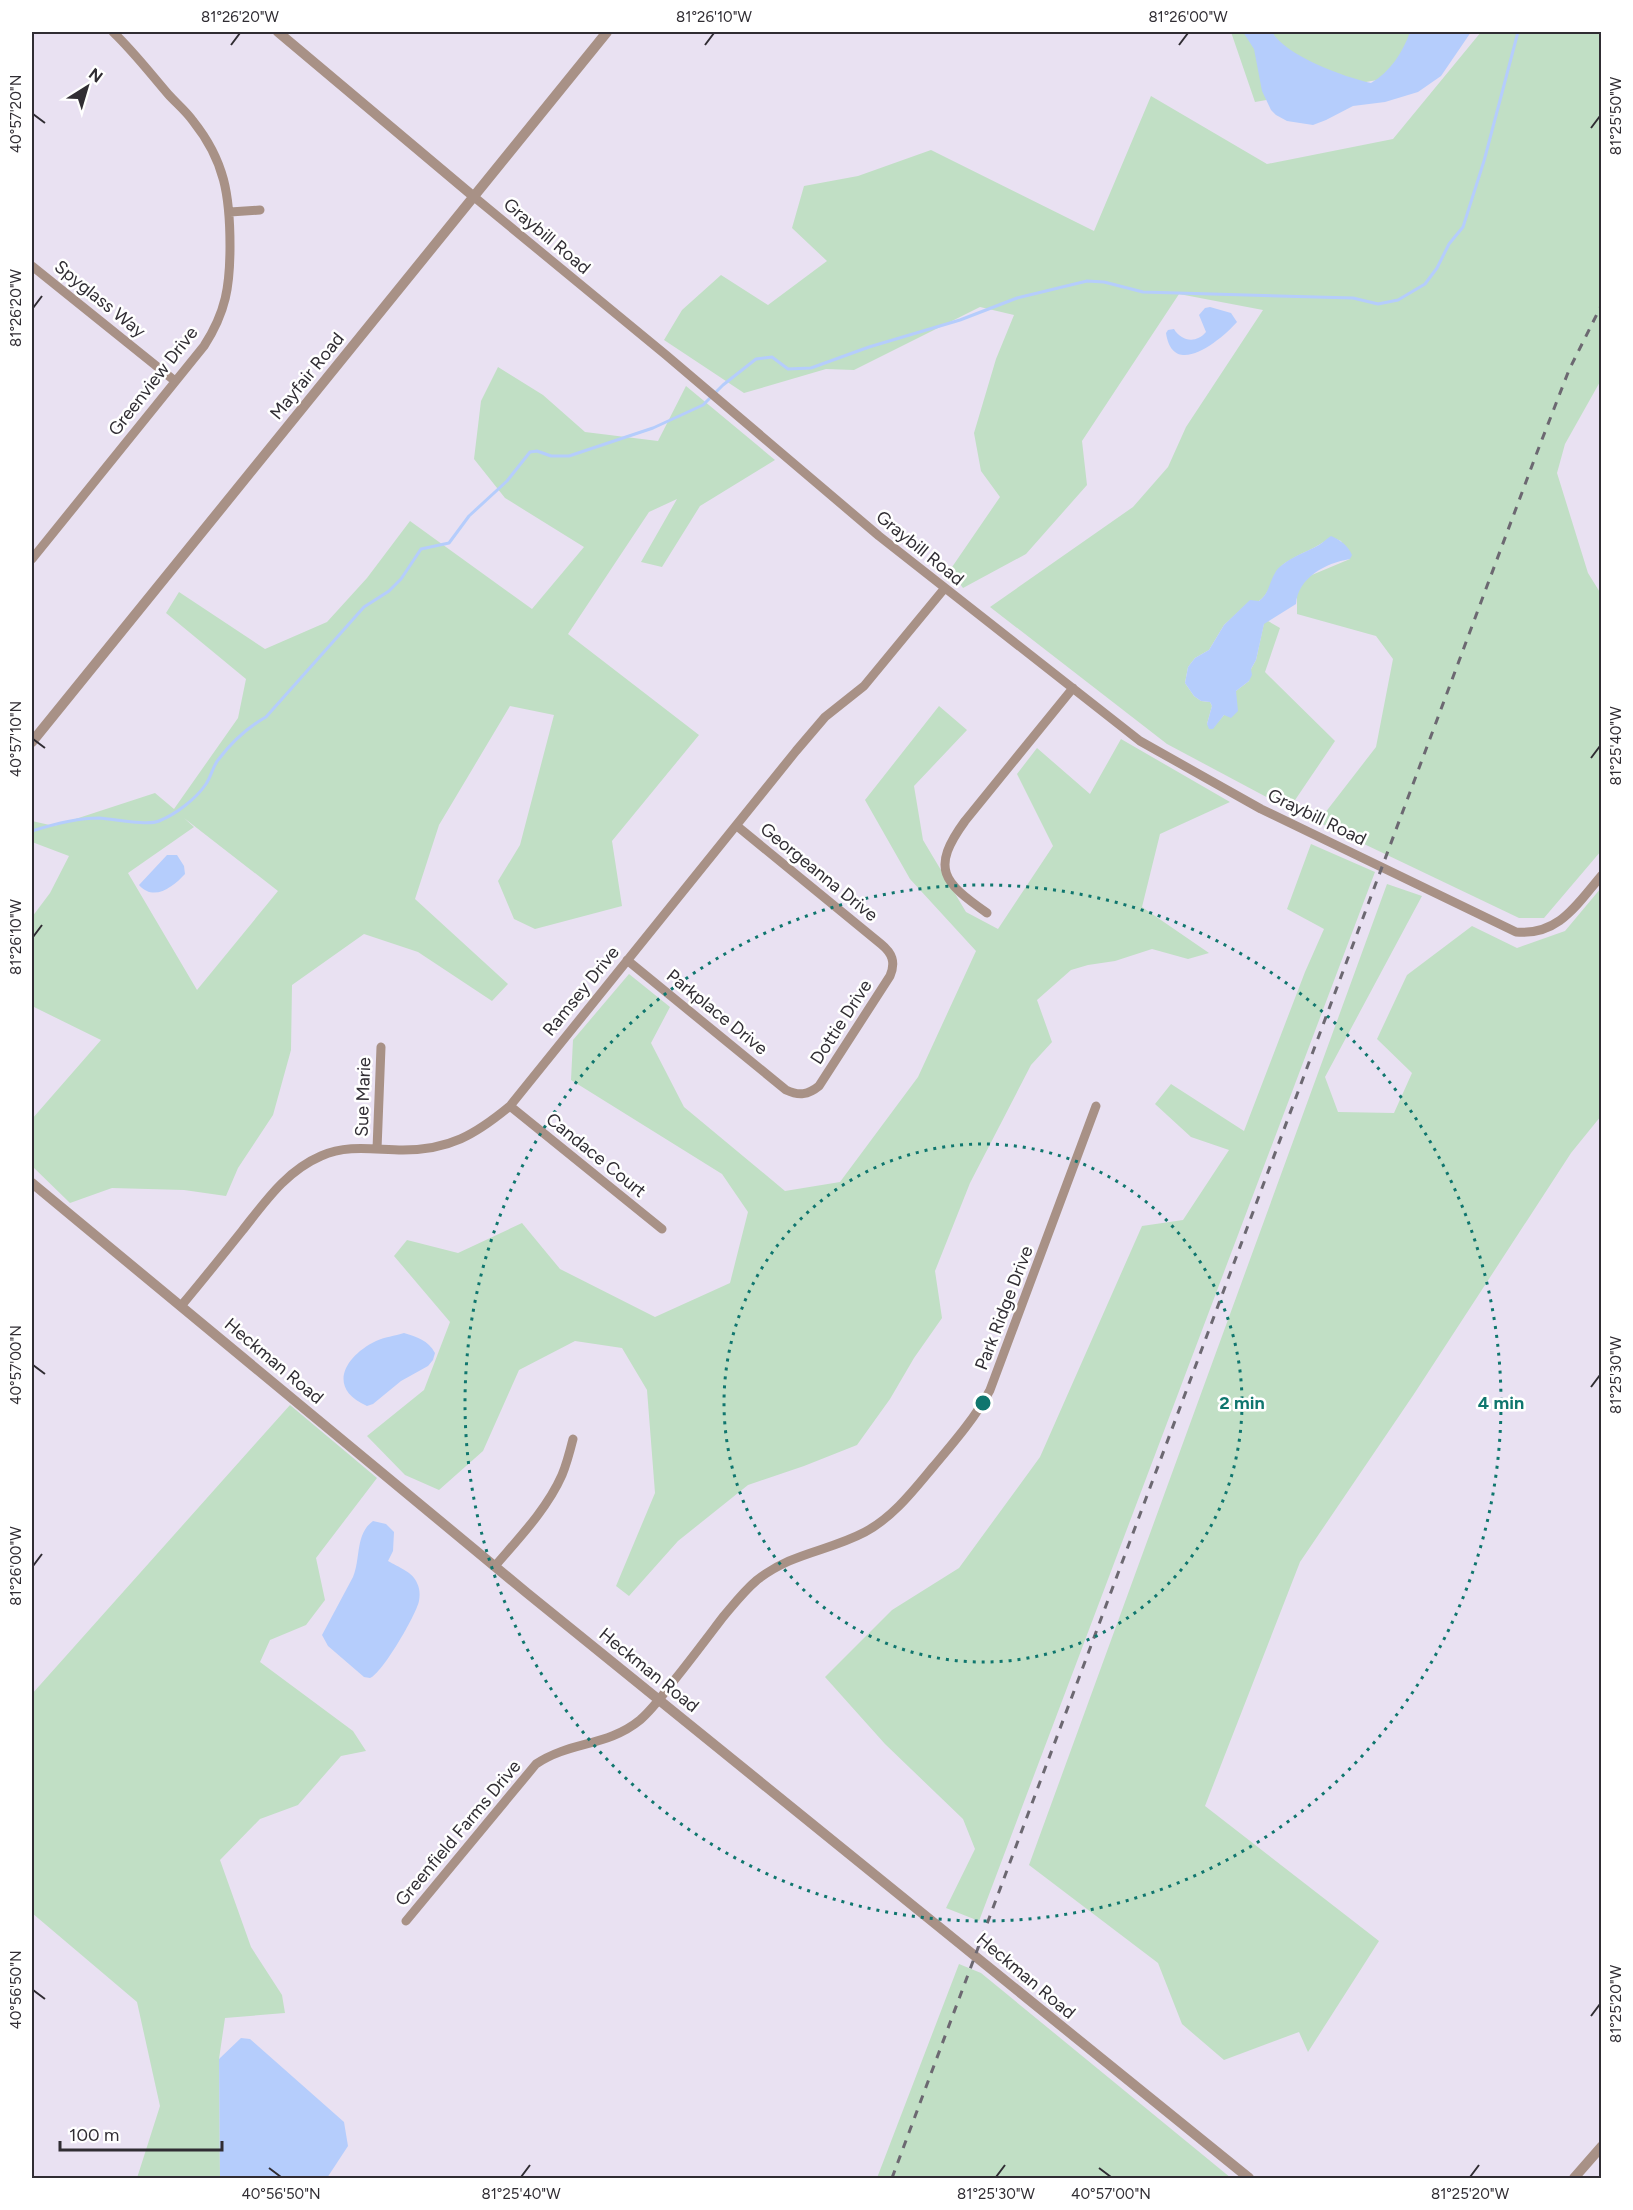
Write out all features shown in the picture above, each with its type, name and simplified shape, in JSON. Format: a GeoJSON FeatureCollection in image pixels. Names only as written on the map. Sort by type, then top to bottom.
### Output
{"type":"FeatureCollection","features":[{"type":"Feature","properties":{"kind":"street","name":"Greenview Drive"},"geometry":{"type":"LineString","coordinates":[[32,560],[204,346],[222,312],[230,276],[230,212],[223,174],[205,136],[114,32]]}},
{"type":"Feature","properties":{"kind":"street","name":"Graybill Road"},"geometry":{"type":"LineString","coordinates":[[278,32],[944,589],[1140,741],[1185,768],[1287,822],[1516,932],[1539,932],[1551,927],[1578,903],[1602,875]]}},
{"type":"Feature","properties":{"kind":"street","name":"Mayfair Road"},"geometry":{"type":"LineString","coordinates":[[32,742],[607,32]]}},
{"type":"Feature","properties":{"kind":"street"},"geometry":{"type":"LineString","coordinates":[[230,212],[260,210]]}},
{"type":"Feature","properties":{"kind":"street","name":"Spyglass Way"},"geometry":{"type":"LineString","coordinates":[[32,266],[175,381]]}},
{"type":"Feature","properties":{"kind":"street","name":"Ramsey Drive"},"geometry":{"type":"LineString","coordinates":[[181,1306],[288,1176],[303,1166],[337,1151],[357,1148],[412,1150],[448,1145],[467,1138],[510,1106],[825,717],[864,686],[944,589]]}},
{"type":"Feature","properties":{"kind":"street"},"geometry":{"type":"LineString","coordinates":[[987,913],[968,900],[951,883],[946,875],[945,857],[954,837],[965,821],[1073,687]]}},
{"type":"Feature","properties":{"kind":"street","name":"Georgeanna Drive"},"geometry":{"type":"LineString","coordinates":[[736,826],[881,944]]}},
{"type":"Feature","properties":{"kind":"street","name":"Dottie Drive"},"geometry":{"type":"LineString","coordinates":[[786,1090],[796,1094],[813,1091],[826,1076],[892,971],[892,957],[881,944]]}},
{"type":"Feature","properties":{"kind":"street","name":"Parkplace Drive"},"geometry":{"type":"LineString","coordinates":[[627,960],[786,1090]]}},
{"type":"Feature","properties":{"kind":"street","name":"Sue Marie"},"geometry":{"type":"LineString","coordinates":[[377,1149],[381,1047]]}},
{"type":"Feature","properties":{"kind":"street","name":"Candace Court"},"geometry":{"type":"LineString","coordinates":[[510,1106],[662,1229]]}},
{"type":"Feature","properties":{"kind":"street","name":"Park Ridge Drive"},"geometry":{"type":"LineString","coordinates":[[659,1700],[739,1597],[755,1582],[788,1561],[849,1540],[882,1521],[906,1499],[981,1406],[990,1390],[1096,1106]]}},
{"type":"Feature","properties":{"kind":"street","name":"Heckman Road"},"geometry":{"type":"LineString","coordinates":[[32,1183],[495,1566],[1249,2178]]}},
{"type":"Feature","properties":{"kind":"street"},"geometry":{"type":"LineString","coordinates":[[495,1566],[540,1512],[562,1475],[573,1439]]}},
{"type":"Feature","properties":{"kind":"street","name":"Greenfield Farms Drive"},"geometry":{"type":"LineString","coordinates":[[406,1921],[536,1764],[562,1750],[612,1737],[641,1719],[659,1700]]}},
{"type":"Feature","properties":{"kind":"street"},"geometry":{"type":"LineString","coordinates":[[1574,2178],[1602,2146]]}},
{"type":"Feature","properties":{"kind":"green space"},"geometry":{"type":"Polygon","coordinates":[[[1231,32],[1439,32],[1416,73],[1255,102],[1231,32]]]}},
{"type":"Feature","properties":{"kind":"green space"},"geometry":{"type":"Polygon","coordinates":[[[1481,32],[1601,32],[1601,380],[1565,444],[1557,473],[1588,573],[1601,594],[1601,851],[1544,918],[1519,918],[1318,822],[1376,747],[1393,659],[1376,636],[1297,614],[1297,592],[1307,577],[1350,559],[1341,541],[1331,537],[1285,563],[1263,597],[1259,601],[1250,601],[1224,625],[1209,650],[1195,658],[1188,667],[1185,683],[1194,696],[1201,701],[1210,702],[1212,706],[1207,724],[1212,729],[1224,715],[1236,691],[1249,681],[1264,623],[1268,621],[1280,628],[1265,672],[1335,741],[1289,809],[1167,744],[990,607],[1133,507],[1168,467],[1186,427],[1263,310],[1179,294],[1082,441],[1087,485],[1026,554],[963,588],[950,570],[1000,497],[981,471],[974,433],[996,359],[1014,315],[980,307],[854,370],[826,369],[744,393],[664,340],[682,310],[721,275],[768,305],[827,261],[792,228],[804,186],[858,176],[931,150],[1094,231],[1151,96],[1267,164],[1393,139],[1481,32]]]}},
{"type":"Feature","properties":{"kind":"green space"},"geometry":{"type":"Polygon","coordinates":[[[498,367],[543,395],[585,432],[658,441],[686,386],[775,460],[700,506],[662,567],[641,562],[677,499],[649,512],[568,634],[699,735],[612,841],[622,906],[535,929],[514,919],[498,881],[520,845],[554,715],[510,706],[439,825],[415,899],[508,984],[492,1001],[418,952],[364,934],[292,985],[291,1050],[273,1115],[238,1168],[226,1196],[184,1190],[112,1188],[70,1203],[32,1166],[32,1119],[101,1040],[32,1008],[32,917],[50,893],[69,856],[32,842],[32,821],[54,826],[155,793],[174,809],[238,718],[246,679],[166,613],[179,592],[265,649],[327,622],[367,578],[410,521],[532,609],[584,547],[505,498],[474,459],[481,401],[498,367]],[[184,818],[194,827],[128,873],[197,990],[278,891],[184,818]]]}},
{"type":"Feature","properties":{"kind":"green space"},"geometry":{"type":"Polygon","coordinates":[[[939,706],[967,730],[914,786],[923,840],[966,912],[998,929],[1053,846],[1017,774],[1037,748],[1090,794],[1121,739],[1230,802],[1160,834],[1142,907],[1209,953],[1188,959],[1152,949],[1115,961],[1088,965],[1071,970],[1037,1000],[1052,1042],[1031,1065],[970,1183],[935,1271],[942,1318],[914,1358],[890,1399],[857,1445],[748,1485],[678,1541],[629,1596],[616,1586],[655,1493],[647,1390],[622,1348],[575,1341],[519,1370],[483,1451],[439,1490],[405,1475],[367,1436],[424,1390],[450,1322],[394,1256],[407,1240],[458,1253],[522,1223],[560,1269],[655,1317],[730,1283],[748,1212],[722,1174],[571,1080],[573,1040],[629,974],[670,1007],[651,1043],[684,1107],[785,1191],[840,1182],[918,1077],[976,951],[910,879],[865,800],[939,706]]]}},
{"type":"Feature","properties":{"kind":"green space"},"geometry":{"type":"Polygon","coordinates":[[[1311,844],[1375,872],[979,1921],[946,1908],[975,1849],[963,1819],[885,1744],[825,1677],[892,1610],[959,1568],[1040,1457],[1142,1226],[1183,1220],[1229,1150],[1191,1137],[1155,1104],[1171,1084],[1244,1131],[1305,972],[1324,929],[1287,909],[1311,844]]]}},
{"type":"Feature","properties":{"kind":"green space"},"geometry":{"type":"Polygon","coordinates":[[[1387,884],[1422,896],[1325,1077],[1338,1112],[1394,1113],[1412,1073],[1377,1039],[1407,975],[1472,926],[1517,948],[1565,931],[1601,888],[1601,1116],[1571,1153],[1414,1394],[1300,1562],[1205,1806],[1379,1941],[1308,2052],[1299,2032],[1224,2060],[1182,2024],[1158,1963],[1029,1865],[1387,884]]]}},
{"type":"Feature","properties":{"kind":"green space"},"geometry":{"type":"Polygon","coordinates":[[[290,1405],[377,1478],[316,1558],[325,1600],[306,1625],[270,1640],[260,1662],[353,1731],[366,1751],[341,1756],[298,1805],[260,1819],[220,1860],[251,1947],[282,1995],[285,2013],[225,2018],[219,2059],[220,2178],[137,2178],[160,2106],[137,2002],[32,1913],[32,1694],[290,1405]]]}},
{"type":"Feature","properties":{"kind":"green space"},"geometry":{"type":"Polygon","coordinates":[[[959,1964],[981,1973],[1231,2178],[877,2178],[959,1964]]]}},
{"type":"Feature","properties":{"kind":"water"},"geometry":{"type":"Polygon","coordinates":[[[1243,32],[1272,32],[1279,41],[1302,57],[1332,71],[1371,83],[1395,61],[1410,32],[1471,32],[1441,76],[1418,92],[1385,102],[1353,106],[1313,125],[1287,121],[1271,110],[1262,91],[1254,49],[1243,32]]]}},
{"type":"Feature","properties":{"kind":"water"},"geometry":{"type":"Polygon","coordinates":[[[1210,307],[1231,313],[1237,322],[1220,338],[1198,352],[1187,355],[1178,354],[1170,347],[1166,333],[1168,330],[1174,329],[1189,340],[1202,336],[1206,332],[1199,315],[1205,308],[1210,307]]]}},
{"type":"Feature","properties":{"kind":"water"},"geometry":{"type":"Polygon","coordinates":[[[1331,536],[1348,548],[1352,555],[1350,559],[1331,564],[1314,573],[1302,587],[1296,604],[1264,624],[1256,660],[1251,669],[1252,675],[1249,681],[1236,691],[1238,711],[1231,718],[1224,715],[1213,729],[1209,729],[1207,724],[1212,706],[1210,702],[1201,701],[1194,696],[1185,683],[1188,667],[1195,658],[1209,650],[1224,625],[1250,600],[1259,601],[1262,598],[1278,568],[1331,536]]]}},
{"type":"Feature","properties":{"kind":"water"},"geometry":{"type":"Polygon","coordinates":[[[167,855],[177,855],[184,866],[185,874],[163,891],[145,890],[139,885],[167,855]]]}},
{"type":"Feature","properties":{"kind":"water"},"geometry":{"type":"Polygon","coordinates":[[[404,1333],[426,1342],[435,1353],[433,1360],[428,1366],[401,1381],[373,1404],[367,1406],[354,1399],[344,1381],[344,1372],[349,1363],[365,1347],[376,1341],[404,1333]]]}},
{"type":"Feature","properties":{"kind":"water"},"geometry":{"type":"Polygon","coordinates":[[[373,1521],[386,1524],[394,1532],[393,1551],[388,1561],[405,1570],[415,1579],[420,1594],[417,1608],[398,1643],[382,1666],[370,1678],[364,1677],[328,1646],[322,1635],[353,1577],[363,1533],[373,1521]]]}},
{"type":"Feature","properties":{"kind":"water"},"geometry":{"type":"Polygon","coordinates":[[[241,2038],[250,2039],[344,2122],[348,2146],[327,2178],[220,2178],[219,2059],[241,2038]]]}},
{"type":"Feature","properties":{"kind":"waterway"},"geometry":{"type":"LineString","coordinates":[[32,831],[90,818],[139,823],[154,822],[179,810],[202,790],[216,762],[228,748],[266,717],[364,607],[389,591],[401,579],[421,549],[449,543],[469,516],[507,481],[530,452],[537,451],[551,456],[569,456],[653,428],[703,405],[723,385],[756,359],[772,357],[788,369],[811,368],[869,347],[960,320],[1017,298],[1087,281],[1104,282],[1143,292],[1353,298],[1378,304],[1398,300],[1425,284],[1437,268],[1449,244],[1463,227],[1484,161],[1518,32]]}},
{"type":"Feature","properties":{"kind":"railway"},"geometry":{"type":"LineString","coordinates":[[892,2178],[1536,455],[1569,370],[1602,304]]}}]}
